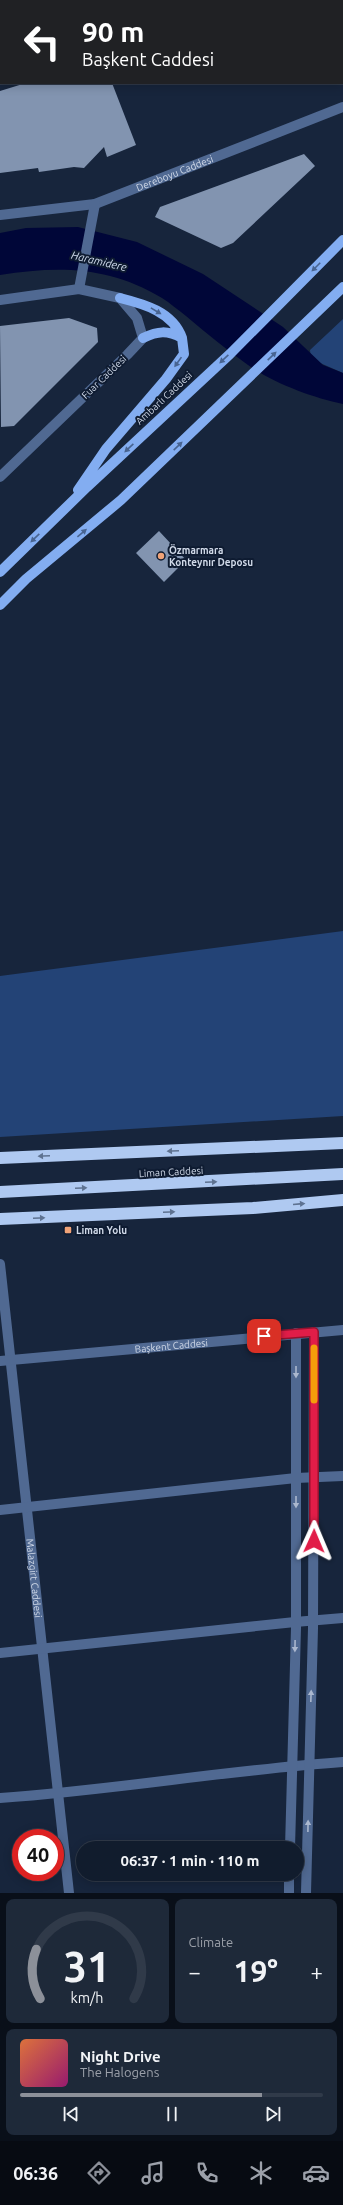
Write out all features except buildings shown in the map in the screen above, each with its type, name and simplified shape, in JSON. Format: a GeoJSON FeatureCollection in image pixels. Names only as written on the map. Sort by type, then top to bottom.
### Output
{"type":"FeatureCollection","features":[{"type":"Feature","properties":{"kind":"highway"},"geometry":{"type":"LineString","coordinates":[[268,1147],[343,1137]]}},
{"type":"Feature","properties":{"kind":"highway","name":"Liman Caddesi"},"geometry":{"type":"LineString","coordinates":[[0,1158],[343,1143]]}},
{"type":"Feature","properties":{"kind":"highway","name":"Liman Caddesi"},"geometry":{"type":"LineString","coordinates":[[0,1192],[343,1174]]}},
{"type":"Feature","properties":{"kind":"highway"},"geometry":{"type":"LineString","coordinates":[[0,1219],[253,1208],[343,1200]]}},
{"type":"Feature","properties":{"kind":"main road","name":"Ambarlı Caddesi"},"geometry":{"type":"LineString","coordinates":[[0,572],[67,506],[230,354],[343,240]]}},
{"type":"Feature","properties":{"kind":"main road"},"geometry":{"type":"LineString","coordinates":[[0,605],[26,580],[121,500],[343,287]]}},
{"type":"Feature","properties":{"kind":"main road"},"geometry":{"type":"LineString","coordinates":[[67,506],[106,448],[166,379],[184,354],[182,338],[179,330],[170,320],[152,308],[120,298]]}},
{"type":"Feature","properties":{"kind":"main road"},"geometry":{"type":"LineString","coordinates":[[143,338],[165,331],[182,338]]}},
{"type":"Feature","properties":{"kind":"street","name":"Dereboyu Caddesi"},"geometry":{"type":"LineString","coordinates":[[0,215],[95,204],[343,107]]}},
{"type":"Feature","properties":{"kind":"street"},"geometry":{"type":"LineString","coordinates":[[80,284],[95,204]]}},
{"type":"Feature","properties":{"kind":"street"},"geometry":{"type":"LineString","coordinates":[[0,300],[80,284],[120,298],[137,318],[143,338]]}},
{"type":"Feature","properties":{"kind":"street","name":"Fuar Caddesi"},"geometry":{"type":"LineString","coordinates":[[0,477],[143,338]]}},
{"type":"Feature","properties":{"kind":"street","name":"Malazgirt Caddesi"},"geometry":{"type":"LineString","coordinates":[[0,1264],[5,1361],[27,1508],[57,1794],[70,1893]]}},
{"type":"Feature","properties":{"kind":"street","name":"Başkent Caddesi"},"geometry":{"type":"LineString","coordinates":[[5,1361],[296,1333],[343,1330]]}},
{"type":"Feature","properties":{"kind":"street"},"geometry":{"type":"LineString","coordinates":[[306,1893],[313,1620],[315,1478],[314,1332]]}},
{"type":"Feature","properties":{"kind":"street"},"geometry":{"type":"LineString","coordinates":[[290,1841],[295,1622],[296,1333]]}},
{"type":"Feature","properties":{"kind":"street"},"geometry":{"type":"LineString","coordinates":[[0,1510],[296,1478],[343,1476]]}},
{"type":"Feature","properties":{"kind":"street"},"geometry":{"type":"LineString","coordinates":[[0,1653],[43,1650],[343,1618]]}},
{"type":"Feature","properties":{"kind":"street"},"geometry":{"type":"LineString","coordinates":[[0,1798],[57,1794],[292,1766],[343,1762]]}},
{"type":"Feature","properties":{"kind":"street"},"geometry":{"type":"LineString","coordinates":[[289,1881],[289,1893]]}},
{"type":"Feature","properties":{"kind":"shaded area"},"geometry":{"type":"Polygon","coordinates":[[[343,319],[343,373],[311,359],[310,350],[343,319]]]}},
{"type":"Feature","properties":{"kind":"shaded area"},"geometry":{"type":"Polygon","coordinates":[[[343,931],[343,1116],[0,1137],[0,976],[343,931]]]}},
{"type":"Feature","properties":{"kind":"water","name":"Haramidere"},"geometry":{"type":"Polygon","coordinates":[[[78,227],[137,242],[203,274],[283,327],[323,365],[343,373],[343,404],[319,398],[294,389],[258,372],[165,300],[142,287],[103,274],[83,271],[43,270],[0,275],[0,233],[26,228],[78,227]]]}},
{"type":"Feature","properties":{"kind":"slow traffic"},"geometry":{"type":"LineString","coordinates":[[314,1348],[314,1400]]}},
{"type":"Feature","properties":{"kind":"place","name":"Özmarmara Konteynır Deposu"},"geometry":{"type":"Point","coordinates":[161,556]}},
{"type":"Feature","properties":{"kind":"place","name":"Liman Yolu"},"geometry":{"type":"Point","coordinates":[68,1230]}},
{"type":"Feature","properties":{"kind":"route"},"geometry":{"type":"LineString","coordinates":[[264,1336],[314,1332],[314,1541]]}}]}
